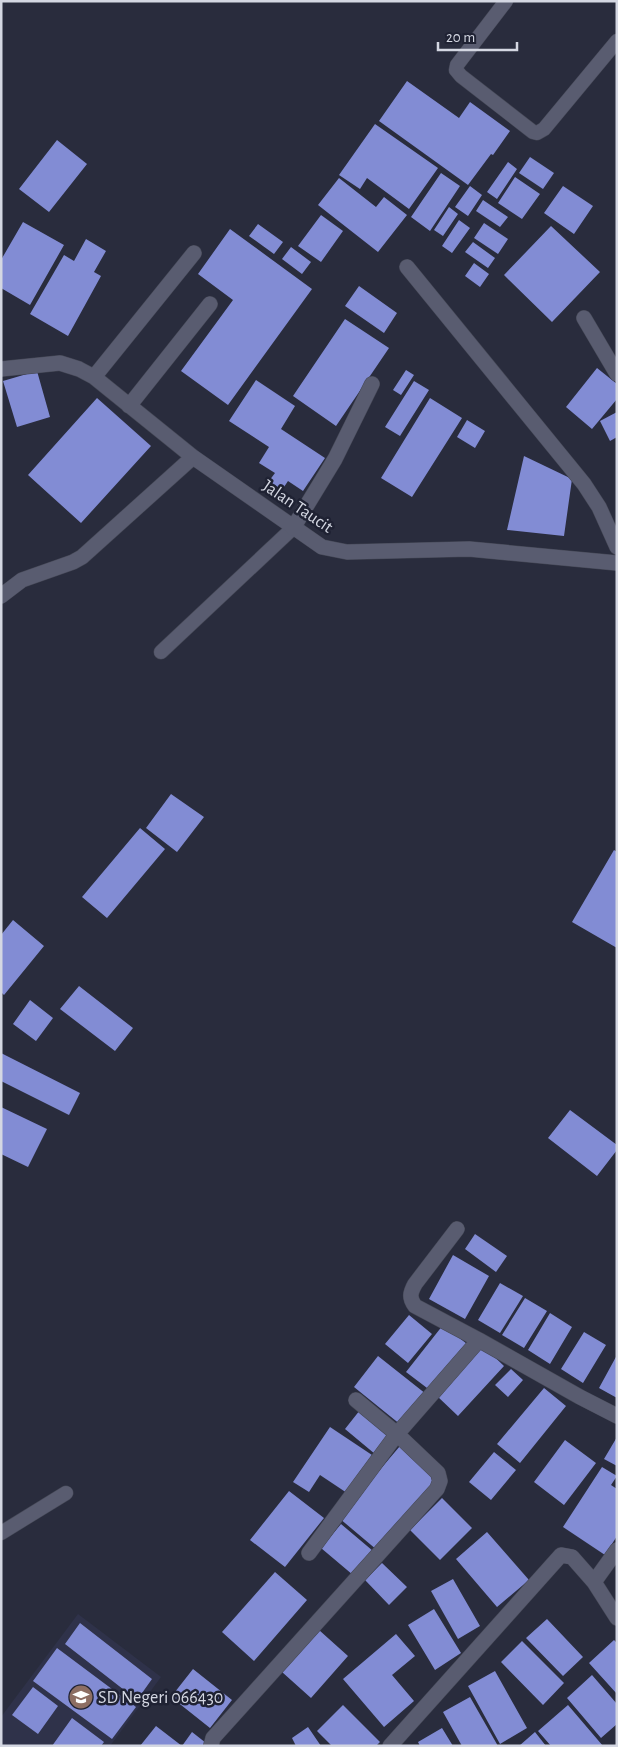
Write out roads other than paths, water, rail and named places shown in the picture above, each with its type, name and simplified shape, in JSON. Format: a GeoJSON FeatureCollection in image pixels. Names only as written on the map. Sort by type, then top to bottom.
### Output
{"type":"FeatureCollection","features":[{"type":"Feature","properties":{"kind":"street"},"geometry":{"type":"LineString","coordinates":[[94,377],[194,253]]}},
{"type":"Feature","properties":{"kind":"street"},"geometry":{"type":"LineString","coordinates":[[408,267],[584,484],[599,508],[617,547]]}},
{"type":"Feature","properties":{"kind":"street"},"geometry":{"type":"LineString","coordinates":[[129,406],[210,304]]}},
{"type":"Feature","properties":{"kind":"street"},"geometry":{"type":"LineString","coordinates":[[584,318],[617,374]]}},
{"type":"Feature","properties":{"kind":"street","name":"Jalan Taucit"},"geometry":{"type":"LineString","coordinates":[[1,369],[60,363],[79,369],[94,377],[194,457],[322,547],[347,552],[469,550],[617,563]]}},
{"type":"Feature","properties":{"kind":"street"},"geometry":{"type":"LineString","coordinates":[[294,528],[335,459],[372,384]]}},
{"type":"Feature","properties":{"kind":"street"},"geometry":{"type":"LineString","coordinates":[[1,596],[22,580],[82,557],[194,457]]}},
{"type":"Feature","properties":{"kind":"street"},"geometry":{"type":"LineString","coordinates":[[457,1229],[410,1292],[410,1300],[415,1306],[617,1416]]}},
{"type":"Feature","properties":{"kind":"street"},"geometry":{"type":"LineString","coordinates":[[309,1552],[398,1434],[479,1340]]}},
{"type":"Feature","properties":{"kind":"street"},"geometry":{"type":"LineString","coordinates":[[211,1746],[213,1738],[437,1489],[440,1482],[438,1473],[398,1434],[356,1400]]}},
{"type":"Feature","properties":{"kind":"street"},"geometry":{"type":"LineString","coordinates":[[594,1582],[617,1550]]}},
{"type":"Feature","properties":{"kind":"street"},"geometry":{"type":"LineString","coordinates":[[390,1746],[561,1555],[572,1557],[594,1582],[617,1618]]}},
{"type":"Feature","properties":{"kind":"lane"},"geometry":{"type":"LineString","coordinates":[[506,1],[457,64],[456,70],[461,76],[533,132],[537,133],[544,129],[617,41]]}},
{"type":"Feature","properties":{"kind":"lane"},"geometry":{"type":"LineString","coordinates":[[161,652],[294,528]]}},
{"type":"Feature","properties":{"kind":"lane"},"geometry":{"type":"LineString","coordinates":[[1,1533],[66,1493]]}},
{"type":"Feature","properties":{"kind":"place","name":"SD Negeri 066430"},"geometry":{"type":"Point","coordinates":[81,1697]}}]}
